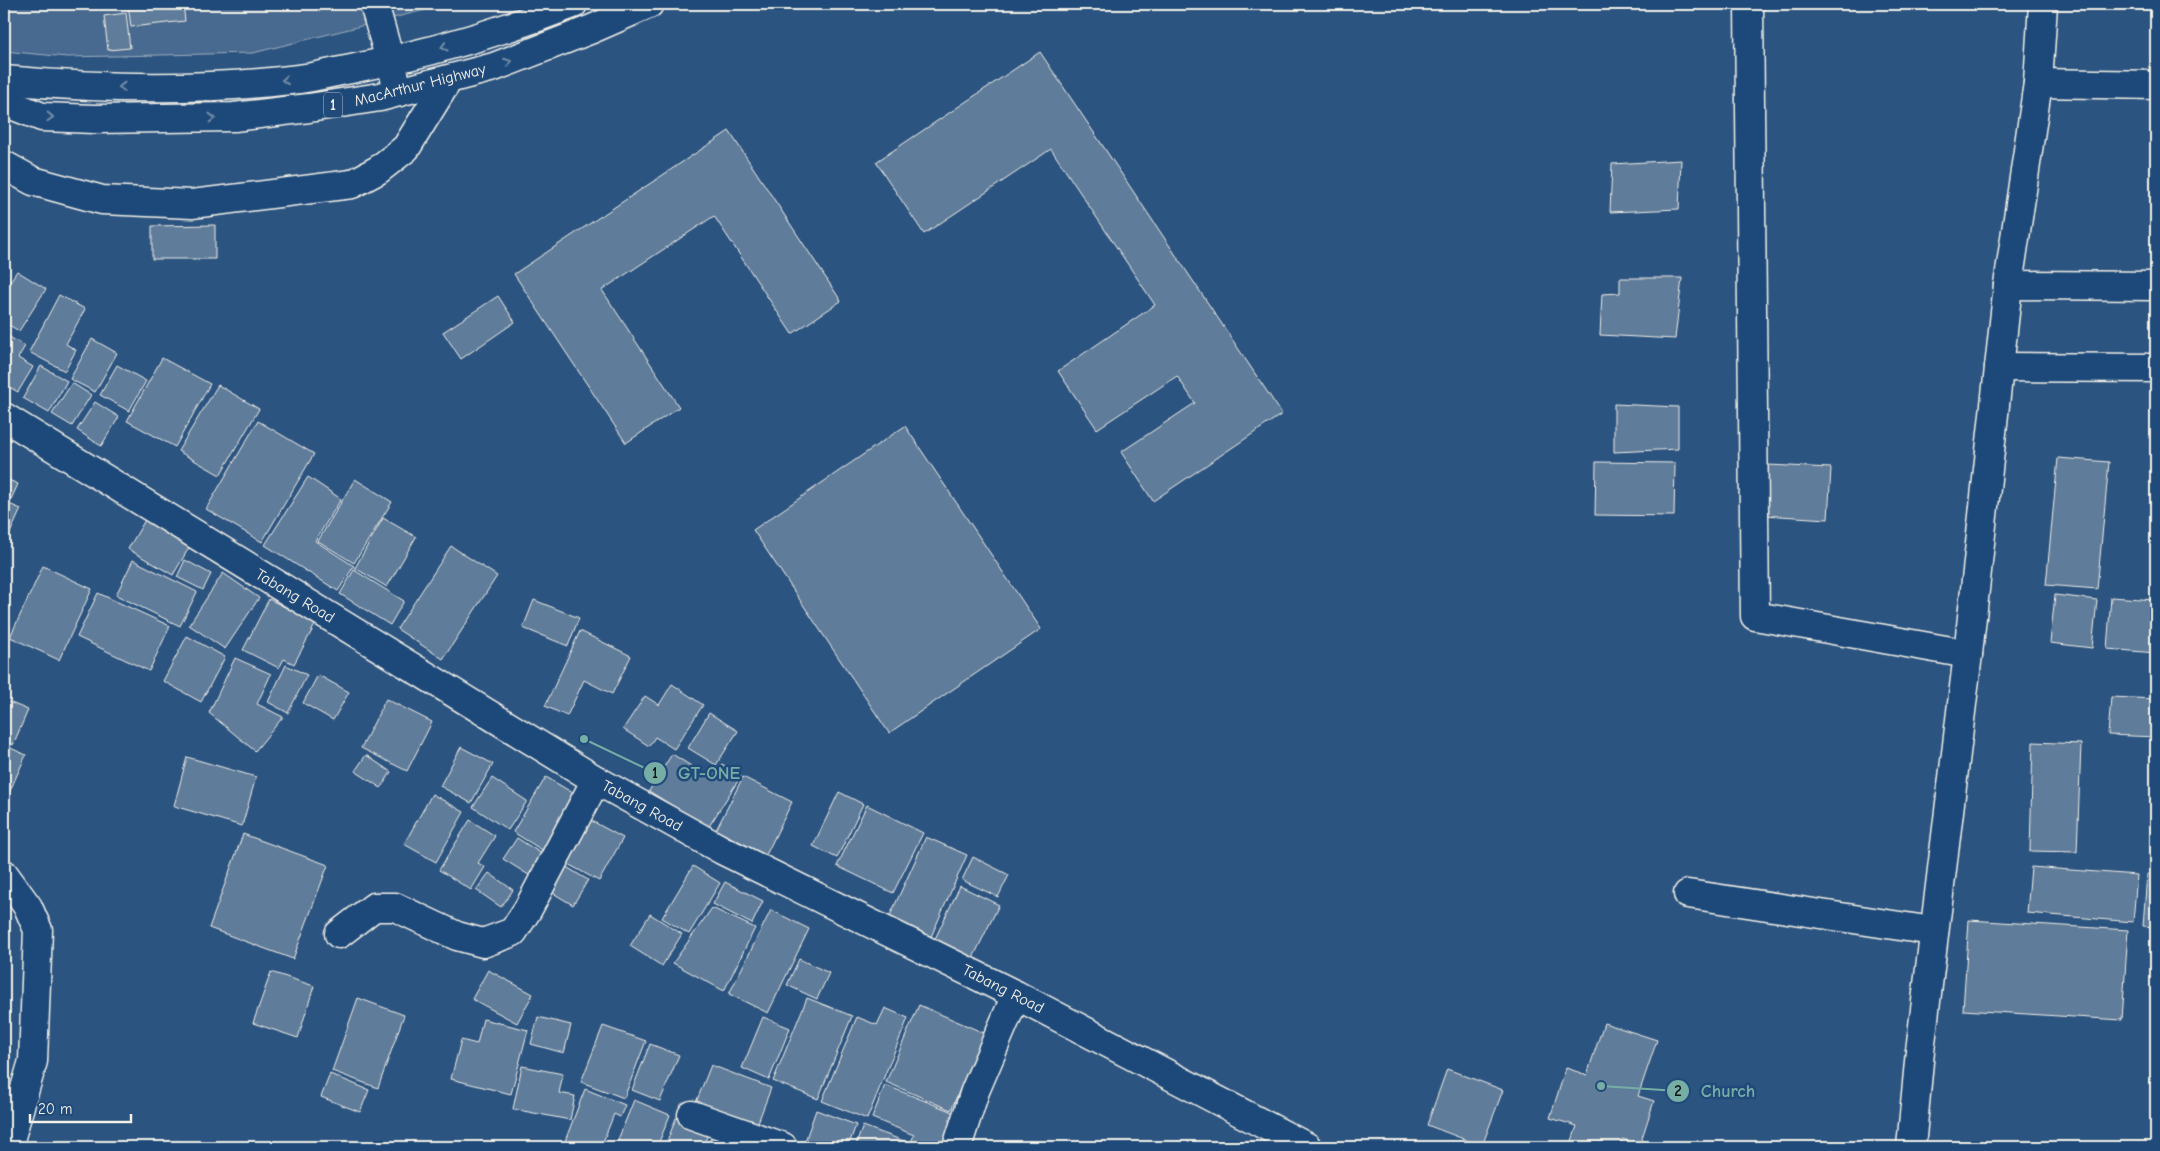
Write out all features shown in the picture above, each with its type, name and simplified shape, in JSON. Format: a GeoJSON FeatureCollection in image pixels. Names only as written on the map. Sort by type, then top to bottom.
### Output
{"type":"FeatureCollection","features":[{"type":"Feature","properties":{"kind":"main road"},"geometry":{"type":"LineString","coordinates":[[374,4],[399,92]]}},
{"type":"Feature","properties":{"kind":"main road","name":"MacArthur Highway"},"geometry":{"type":"LineString","coordinates":[[4,80],[103,87],[231,85],[300,78],[390,61],[481,36],[573,4]]}},
{"type":"Feature","properties":{"kind":"main road"},"geometry":{"type":"LineString","coordinates":[[582,4],[592,29]]}},
{"type":"Feature","properties":{"kind":"main road","name":"MacArthur Highway"},"geometry":{"type":"LineString","coordinates":[[4,102],[42,118],[234,117],[309,108],[399,92],[494,67],[592,29],[649,4]]}},
{"type":"Feature","properties":{"kind":"main road"},"geometry":{"type":"LineString","coordinates":[[1749,4],[1755,616],[1968,654]]}},
{"type":"Feature","properties":{"kind":"main road"},"geometry":{"type":"LineString","coordinates":[[1911,1147],[1933,931],[1968,654],[2008,285],[2038,83],[2043,4]]}},
{"type":"Feature","properties":{"kind":"main road"},"geometry":{"type":"LineString","coordinates":[[4,165],[33,181],[102,200],[192,204],[352,184],[378,170],[406,148],[448,80]]}},
{"type":"Feature","properties":{"kind":"main road"},"geometry":{"type":"LineString","coordinates":[[2038,83],[2156,84]]}},
{"type":"Feature","properties":{"kind":"main road"},"geometry":{"type":"LineString","coordinates":[[2008,285],[2156,286]]}},
{"type":"Feature","properties":{"kind":"main road"},"geometry":{"type":"LineString","coordinates":[[1999,367],[2156,368]]}},
{"type":"Feature","properties":{"kind":"main road","name":"Tabang Road"},"geometry":{"type":"LineString","coordinates":[[4,416],[596,780],[722,850],[1016,995],[1307,1147]]}},
{"type":"Feature","properties":{"kind":"main road"},"geometry":{"type":"LineString","coordinates":[[339,934],[374,907],[395,907],[457,936],[484,943],[513,932],[528,909],[596,780]]}},
{"type":"Feature","properties":{"kind":"main road"},"geometry":{"type":"LineString","coordinates":[[4,874],[28,907],[38,930],[33,1061],[8,1147]]}},
{"type":"Feature","properties":{"kind":"main road"},"geometry":{"type":"LineString","coordinates":[[1688,894],[1933,931]]}},
{"type":"Feature","properties":{"kind":"main road"},"geometry":{"type":"LineString","coordinates":[[957,1147],[975,1091],[1016,995]]}},
{"type":"Feature","properties":{"kind":"main road"},"geometry":{"type":"LineString","coordinates":[[692,1115],[783,1147]]}},
{"type":"Feature","properties":{"kind":"shaded area"},"geometry":{"type":"Polygon","coordinates":[[[4,4],[449,4],[253,53],[67,57],[4,51],[4,4]]]}},
{"type":"Feature","properties":{"kind":"building"},"geometry":{"type":"Polygon","coordinates":[[[128,4],[183,4],[185,21],[131,27],[128,4]]]}},
{"type":"Feature","properties":{"kind":"building"},"geometry":{"type":"Polygon","coordinates":[[[126,13],[130,48],[108,50],[104,16],[126,13]]]}},
{"type":"Feature","properties":{"kind":"building"},"geometry":{"type":"Polygon","coordinates":[[[1040,52],[1282,414],[1153,501],[1121,452],[1195,403],[1177,376],[1097,429],[1058,371],[1155,305],[1051,149],[924,234],[876,162],[1040,52]]]}},
{"type":"Feature","properties":{"kind":"building"},"geometry":{"type":"Polygon","coordinates":[[[729,131],[841,301],[792,334],[714,216],[602,290],[679,407],[626,443],[514,274],[729,131]]]}},
{"type":"Feature","properties":{"kind":"building"},"geometry":{"type":"Polygon","coordinates":[[[1681,160],[1679,209],[1610,212],[1612,164],[1681,160]]]}},
{"type":"Feature","properties":{"kind":"building"},"geometry":{"type":"Polygon","coordinates":[[[215,225],[215,259],[152,259],[152,226],[215,225]]]}},
{"type":"Feature","properties":{"kind":"building"},"geometry":{"type":"Polygon","coordinates":[[[17,271],[46,289],[19,331],[4,322],[4,291],[17,271]]]}},
{"type":"Feature","properties":{"kind":"building"},"geometry":{"type":"Polygon","coordinates":[[[1620,278],[1682,278],[1675,339],[1600,335],[1602,294],[1620,293],[1620,278]]]}},
{"type":"Feature","properties":{"kind":"building"},"geometry":{"type":"Polygon","coordinates":[[[59,295],[85,309],[66,344],[76,350],[65,371],[29,352],[59,295]]]}},
{"type":"Feature","properties":{"kind":"building"},"geometry":{"type":"Polygon","coordinates":[[[498,296],[515,322],[461,359],[443,332],[498,296]]]}},
{"type":"Feature","properties":{"kind":"building"},"geometry":{"type":"Polygon","coordinates":[[[4,334],[25,346],[18,358],[33,367],[18,392],[4,384],[4,334]]]}},
{"type":"Feature","properties":{"kind":"building"},"geometry":{"type":"Polygon","coordinates":[[[92,339],[117,353],[95,392],[70,379],[92,339]]]}},
{"type":"Feature","properties":{"kind":"building"},"geometry":{"type":"Polygon","coordinates":[[[162,358],[210,384],[175,447],[127,421],[162,358]]]}},
{"type":"Feature","properties":{"kind":"building"},"geometry":{"type":"Polygon","coordinates":[[[117,365],[146,381],[129,411],[100,395],[117,365]]]}},
{"type":"Feature","properties":{"kind":"building"},"geometry":{"type":"Polygon","coordinates":[[[41,366],[67,381],[49,413],[23,398],[41,366]]]}},
{"type":"Feature","properties":{"kind":"building"},"geometry":{"type":"Polygon","coordinates":[[[72,383],[91,395],[72,426],[52,414],[72,383]]]}},
{"type":"Feature","properties":{"kind":"building"},"geometry":{"type":"Polygon","coordinates":[[[218,385],[259,409],[220,475],[178,451],[218,385]]]}},
{"type":"Feature","properties":{"kind":"building"},"geometry":{"type":"Polygon","coordinates":[[[95,402],[119,417],[101,446],[77,430],[95,402]]]}},
{"type":"Feature","properties":{"kind":"building"},"geometry":{"type":"Polygon","coordinates":[[[1614,404],[1678,407],[1678,449],[1614,452],[1614,404]]]}},
{"type":"Feature","properties":{"kind":"building"},"geometry":{"type":"Polygon","coordinates":[[[258,421],[314,454],[262,542],[206,509],[258,421]]]}},
{"type":"Feature","properties":{"kind":"building"},"geometry":{"type":"Polygon","coordinates":[[[905,426],[1041,629],[889,733],[753,530],[905,426]]]}},
{"type":"Feature","properties":{"kind":"building"},"geometry":{"type":"Polygon","coordinates":[[[2058,458],[2109,462],[2097,589],[2046,585],[2058,458]]]}},
{"type":"Feature","properties":{"kind":"building"},"geometry":{"type":"Polygon","coordinates":[[[1596,462],[1675,463],[1674,516],[1595,515],[1596,462]]]}},
{"type":"Feature","properties":{"kind":"building"},"geometry":{"type":"Polygon","coordinates":[[[1768,465],[1831,468],[1828,519],[1764,515],[1768,465]]]}},
{"type":"Feature","properties":{"kind":"building"},"geometry":{"type":"Polygon","coordinates":[[[308,477],[341,499],[315,541],[354,566],[338,591],[265,545],[308,477]]]}},
{"type":"Feature","properties":{"kind":"building"},"geometry":{"type":"Polygon","coordinates":[[[4,478],[18,484],[9,504],[21,509],[5,544],[4,543],[4,478]]]}},
{"type":"Feature","properties":{"kind":"building"},"geometry":{"type":"Polygon","coordinates":[[[355,479],[392,502],[354,563],[318,541],[355,479]]]}},
{"type":"Feature","properties":{"kind":"building"},"geometry":{"type":"Polygon","coordinates":[[[383,518],[416,537],[387,587],[355,568],[383,518]]]}},
{"type":"Feature","properties":{"kind":"building"},"geometry":{"type":"Polygon","coordinates":[[[145,520],[190,546],[173,575],[128,549],[145,520]]]}},
{"type":"Feature","properties":{"kind":"building"},"geometry":{"type":"Polygon","coordinates":[[[451,546],[497,576],[443,659],[397,629],[451,546]]]}},
{"type":"Feature","properties":{"kind":"building"},"geometry":{"type":"Polygon","coordinates":[[[133,560],[197,592],[180,626],[116,595],[133,560]]]}},
{"type":"Feature","properties":{"kind":"building"},"geometry":{"type":"Polygon","coordinates":[[[185,560],[211,574],[203,590],[177,577],[185,560]]]}},
{"type":"Feature","properties":{"kind":"building"},"geometry":{"type":"Polygon","coordinates":[[[43,566],[92,589],[59,660],[10,637],[43,566]]]}},
{"type":"Feature","properties":{"kind":"building"},"geometry":{"type":"Polygon","coordinates":[[[354,570],[404,601],[390,625],[340,594],[354,570]]]}},
{"type":"Feature","properties":{"kind":"building"},"geometry":{"type":"Polygon","coordinates":[[[223,573],[259,598],[225,649],[189,625],[223,573]]]}},
{"type":"Feature","properties":{"kind":"building"},"geometry":{"type":"Polygon","coordinates":[[[98,593],[170,626],[149,671],[77,637],[98,593]]]}},
{"type":"Feature","properties":{"kind":"building"},"geometry":{"type":"Polygon","coordinates":[[[2055,595],[2097,600],[2092,648],[2050,643],[2055,595]]]}},
{"type":"Feature","properties":{"kind":"building"},"geometry":{"type":"Polygon","coordinates":[[[2111,597],[2156,600],[2156,653],[2107,649],[2111,597]]]}},
{"type":"Feature","properties":{"kind":"building"},"geometry":{"type":"Polygon","coordinates":[[[269,599],[316,623],[294,664],[284,659],[279,668],[243,650],[269,599]]]}},
{"type":"Feature","properties":{"kind":"building"},"geometry":{"type":"Polygon","coordinates":[[[534,600],[579,618],[568,646],[523,628],[534,600]]]}},
{"type":"Feature","properties":{"kind":"building"},"geometry":{"type":"Polygon","coordinates":[[[580,631],[631,656],[612,694],[584,680],[567,716],[545,706],[580,631]]]}},
{"type":"Feature","properties":{"kind":"building"},"geometry":{"type":"Polygon","coordinates":[[[187,636],[225,657],[201,702],[163,681],[187,636]]]}},
{"type":"Feature","properties":{"kind":"building"},"geometry":{"type":"Polygon","coordinates":[[[235,658],[271,674],[257,704],[283,717],[255,751],[209,713],[235,658]]]}},
{"type":"Feature","properties":{"kind":"building"},"geometry":{"type":"Polygon","coordinates":[[[286,665],[307,675],[288,713],[268,702],[286,665]]]}},
{"type":"Feature","properties":{"kind":"building"},"geometry":{"type":"Polygon","coordinates":[[[318,675],[349,692],[333,720],[303,703],[318,675]]]}},
{"type":"Feature","properties":{"kind":"building"},"geometry":{"type":"Polygon","coordinates":[[[672,684],[703,705],[674,749],[655,737],[649,746],[623,729],[645,696],[659,705],[672,684]]]}},
{"type":"Feature","properties":{"kind":"building"},"geometry":{"type":"Polygon","coordinates":[[[2111,697],[2156,699],[2156,737],[2108,735],[2111,697]]]}},
{"type":"Feature","properties":{"kind":"building"},"geometry":{"type":"Polygon","coordinates":[[[386,699],[432,722],[407,771],[361,748],[386,699]]]}},
{"type":"Feature","properties":{"kind":"building"},"geometry":{"type":"Polygon","coordinates":[[[4,700],[28,710],[13,745],[4,741],[4,700]]]}},
{"type":"Feature","properties":{"kind":"building"},"geometry":{"type":"Polygon","coordinates":[[[709,713],[738,731],[716,765],[688,748],[709,713]]]}},
{"type":"Feature","properties":{"kind":"building"},"geometry":{"type":"Polygon","coordinates":[[[2033,742],[2081,744],[2077,852],[2030,851],[2033,742]]]}},
{"type":"Feature","properties":{"kind":"building"},"geometry":{"type":"Polygon","coordinates":[[[4,745],[26,755],[4,804],[4,745]]]}},
{"type":"Feature","properties":{"kind":"building"},"geometry":{"type":"Polygon","coordinates":[[[461,747],[493,764],[471,803],[440,786],[461,747]]]}},
{"type":"Feature","properties":{"kind":"building"},"geometry":{"type":"Polygon","coordinates":[[[672,754],[712,779],[722,764],[741,776],[708,828],[649,791],[672,754]]]}},
{"type":"Feature","properties":{"kind":"building"},"geometry":{"type":"Polygon","coordinates":[[[366,755],[391,772],[381,788],[355,771],[366,755]]]}},
{"type":"Feature","properties":{"kind":"building"},"geometry":{"type":"Polygon","coordinates":[[[187,757],[256,777],[242,826],[174,806],[187,757]]]}},
{"type":"Feature","properties":{"kind":"building"},"geometry":{"type":"Polygon","coordinates":[[[546,777],[578,796],[547,853],[513,832],[546,777]]]}},
{"type":"Feature","properties":{"kind":"building"},"geometry":{"type":"Polygon","coordinates":[[[743,777],[792,802],[766,855],[716,830],[743,777]]]}},
{"type":"Feature","properties":{"kind":"building"},"geometry":{"type":"Polygon","coordinates":[[[492,778],[527,801],[508,830],[473,807],[492,778]]]}},
{"type":"Feature","properties":{"kind":"building"},"geometry":{"type":"Polygon","coordinates":[[[839,792],[863,804],[837,858],[813,846],[839,792]]]}},
{"type":"Feature","properties":{"kind":"building"},"geometry":{"type":"Polygon","coordinates":[[[432,794],[464,812],[436,862],[404,844],[432,794]]]}},
{"type":"Feature","properties":{"kind":"building"},"geometry":{"type":"Polygon","coordinates":[[[867,805],[923,833],[893,893],[837,866],[867,805]]]}},
{"type":"Feature","properties":{"kind":"building"},"geometry":{"type":"Polygon","coordinates":[[[581,815],[623,838],[599,881],[557,858],[581,815]]]}},
{"type":"Feature","properties":{"kind":"building"},"geometry":{"type":"Polygon","coordinates":[[[470,820],[495,836],[478,863],[485,867],[471,890],[439,870],[470,820]]]}},
{"type":"Feature","properties":{"kind":"building"},"geometry":{"type":"Polygon","coordinates":[[[243,834],[328,865],[293,959],[209,928],[243,834]]]}},
{"type":"Feature","properties":{"kind":"building"},"geometry":{"type":"Polygon","coordinates":[[[926,837],[967,855],[930,939],[888,920],[926,837]]]}},
{"type":"Feature","properties":{"kind":"building"},"geometry":{"type":"Polygon","coordinates":[[[517,838],[545,856],[532,877],[503,859],[517,838]]]}},
{"type":"Feature","properties":{"kind":"building"},"geometry":{"type":"Polygon","coordinates":[[[973,857],[1009,875],[998,897],[962,880],[973,857]]]}},
{"type":"Feature","properties":{"kind":"building"},"geometry":{"type":"Polygon","coordinates":[[[558,862],[588,880],[573,905],[543,887],[558,862]]]}},
{"type":"Feature","properties":{"kind":"building"},"geometry":{"type":"Polygon","coordinates":[[[693,866],[720,883],[689,934],[662,918],[693,866]]]}},
{"type":"Feature","properties":{"kind":"building"},"geometry":{"type":"Polygon","coordinates":[[[2031,867],[2137,875],[2133,922],[2027,913],[2031,867]]]}},
{"type":"Feature","properties":{"kind":"building"},"geometry":{"type":"Polygon","coordinates":[[[489,873],[513,890],[501,907],[476,890],[489,873]]]}},
{"type":"Feature","properties":{"kind":"building"},"geometry":{"type":"Polygon","coordinates":[[[2147,874],[2156,875],[2156,927],[2143,926],[2147,874]]]}},
{"type":"Feature","properties":{"kind":"building"},"geometry":{"type":"Polygon","coordinates":[[[725,882],[763,901],[752,924],[713,904],[725,882]]]}},
{"type":"Feature","properties":{"kind":"building"},"geometry":{"type":"Polygon","coordinates":[[[960,886],[999,905],[971,962],[933,943],[960,886]]]}},
{"type":"Feature","properties":{"kind":"building"},"geometry":{"type":"Polygon","coordinates":[[[712,908],[755,928],[724,991],[673,963],[712,908]]]}},
{"type":"Feature","properties":{"kind":"building"},"geometry":{"type":"Polygon","coordinates":[[[771,910],[809,929],[768,1013],[729,994],[771,910]]]}},
{"type":"Feature","properties":{"kind":"building"},"geometry":{"type":"Polygon","coordinates":[[[650,914],[682,934],[662,966],[630,946],[650,914]]]}},
{"type":"Feature","properties":{"kind":"building"},"geometry":{"type":"Polygon","coordinates":[[[1969,920],[2128,930],[2122,1020],[1963,1010],[1969,920]]]}},
{"type":"Feature","properties":{"kind":"building"},"geometry":{"type":"Polygon","coordinates":[[[799,959],[829,973],[817,999],[787,985],[799,959]]]}},
{"type":"Feature","properties":{"kind":"building"},"geometry":{"type":"Polygon","coordinates":[[[488,970],[533,994],[517,1023],[472,999],[488,970]]]}},
{"type":"Feature","properties":{"kind":"building"},"geometry":{"type":"Polygon","coordinates":[[[271,972],[314,986],[298,1038],[253,1023],[271,972]]]}},
{"type":"Feature","properties":{"kind":"building"},"geometry":{"type":"Polygon","coordinates":[[[358,998],[404,1015],[378,1088],[332,1071],[358,998]]]}},
{"type":"Feature","properties":{"kind":"building"},"geometry":{"type":"Polygon","coordinates":[[[807,998],[852,1016],[818,1099],[773,1081],[807,998]]]}},
{"type":"Feature","properties":{"kind":"building"},"geometry":{"type":"Polygon","coordinates":[[[919,1005],[984,1033],[951,1110],[886,1082],[919,1005]]]}},
{"type":"Feature","properties":{"kind":"building"},"geometry":{"type":"Polygon","coordinates":[[[885,1008],[908,1018],[867,1119],[822,1101],[857,1017],[877,1025],[885,1008]]]}},
{"type":"Feature","properties":{"kind":"building"},"geometry":{"type":"Polygon","coordinates":[[[538,1017],[571,1025],[564,1053],[531,1044],[538,1017]]]}},
{"type":"Feature","properties":{"kind":"building"},"geometry":{"type":"Polygon","coordinates":[[[763,1017],[790,1028],[769,1080],[742,1068],[763,1017]]]}},
{"type":"Feature","properties":{"kind":"building"},"geometry":{"type":"Polygon","coordinates":[[[483,1019],[528,1030],[511,1094],[451,1079],[461,1040],[477,1044],[483,1019]]]}},
{"type":"Feature","properties":{"kind":"building"},"geometry":{"type":"Polygon","coordinates":[[[1604,1023],[1657,1040],[1638,1096],[1654,1101],[1640,1144],[1622,1139],[1619,1147],[1570,1147],[1577,1126],[1550,1118],[1566,1068],[1587,1075],[1604,1023]]]}},
{"type":"Feature","properties":{"kind":"building"},"geometry":{"type":"Polygon","coordinates":[[[603,1026],[646,1041],[624,1098],[581,1082],[603,1026]]]}},
{"type":"Feature","properties":{"kind":"building"},"geometry":{"type":"Polygon","coordinates":[[[650,1044],[679,1055],[660,1101],[632,1090],[650,1044]]]}},
{"type":"Feature","properties":{"kind":"building"},"geometry":{"type":"Polygon","coordinates":[[[711,1065],[771,1088],[754,1133],[693,1110],[711,1065]]]}},
{"type":"Feature","properties":{"kind":"building"},"geometry":{"type":"Polygon","coordinates":[[[522,1066],[563,1074],[559,1093],[575,1096],[570,1120],[513,1109],[522,1066]]]}},
{"type":"Feature","properties":{"kind":"building"},"geometry":{"type":"Polygon","coordinates":[[[1447,1069],[1503,1090],[1482,1146],[1427,1125],[1447,1069]]]}},
{"type":"Feature","properties":{"kind":"building"},"geometry":{"type":"Polygon","coordinates":[[[330,1074],[369,1090],[360,1112],[321,1097],[330,1074]]]}},
{"type":"Feature","properties":{"kind":"building"},"geometry":{"type":"Polygon","coordinates":[[[885,1085],[965,1117],[953,1147],[909,1147],[914,1135],[872,1118],[885,1085]]]}},
{"type":"Feature","properties":{"kind":"building"},"geometry":{"type":"Polygon","coordinates":[[[585,1089],[625,1105],[620,1117],[614,1114],[601,1147],[580,1147],[565,1141],[585,1089]]]}},
{"type":"Feature","properties":{"kind":"building"},"geometry":{"type":"Polygon","coordinates":[[[634,1100],[670,1115],[657,1147],[615,1147],[634,1100]]]}},
{"type":"Feature","properties":{"kind":"building"},"geometry":{"type":"Polygon","coordinates":[[[816,1110],[856,1125],[848,1147],[803,1147],[816,1110]]]}},
{"type":"Feature","properties":{"kind":"building"},"geometry":{"type":"Polygon","coordinates":[[[676,1118],[709,1131],[703,1147],[665,1147],[676,1118]]]}},
{"type":"Feature","properties":{"kind":"building"},"geometry":{"type":"Polygon","coordinates":[[[863,1126],[904,1141],[902,1147],[855,1147],[863,1126]]]}},
{"type":"Feature","properties":{"kind":"building"},"geometry":{"type":"Polygon","coordinates":[[[712,1135],[743,1147],[707,1147],[712,1135]]]}},
{"type":"Feature","properties":{"kind":"building"},"geometry":{"type":"Polygon","coordinates":[[[175,1141],[221,1145],[221,1147],[175,1147],[175,1141]]]}},
{"type":"Feature","properties":{"kind":"place","name":"GT-ONE"},"geometry":{"type":"Point","coordinates":[584,739]}},
{"type":"Feature","properties":{"kind":"place","name":"Church"},"geometry":{"type":"Point","coordinates":[1601,1086]}}]}
